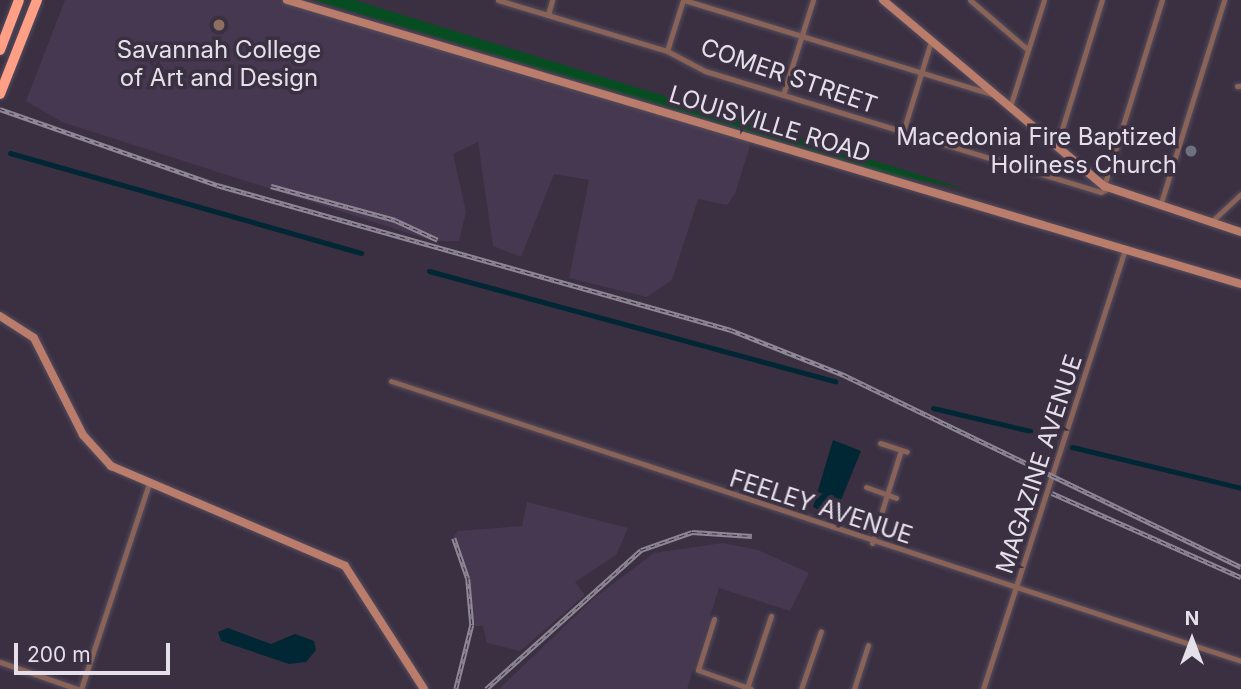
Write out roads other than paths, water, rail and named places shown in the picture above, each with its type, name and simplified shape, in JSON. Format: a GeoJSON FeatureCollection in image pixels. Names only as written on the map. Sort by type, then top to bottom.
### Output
{"type":"FeatureCollection","features":[{"type":"Feature","properties":{"kind":"highway"},"geometry":{"type":"LineString","coordinates":[[0,50],[19,0]]}},
{"type":"Feature","properties":{"kind":"highway"},"geometry":{"type":"LineString","coordinates":[[1,92],[37,0]]}},
{"type":"Feature","properties":{"kind":"main road","name":"LOUISVILLE ROAD"},"geometry":{"type":"LineString","coordinates":[[287,0],[1241,284]]}},
{"type":"Feature","properties":{"kind":"main road"},"geometry":{"type":"LineString","coordinates":[[888,1],[931,41],[1106,187],[1241,232]]}},
{"type":"Feature","properties":{"kind":"main road"},"geometry":{"type":"LineString","coordinates":[[0,316],[33,338],[96,452],[148,486],[304,543],[345,566],[424,689]]}},
{"type":"Feature","properties":{"kind":"street","name":"COMER STREET"},"geometry":{"type":"LineString","coordinates":[[498,0],[667,51],[705,71],[903,132],[1101,192],[1106,187]]}},
{"type":"Feature","properties":{"kind":"street"},"geometry":{"type":"LineString","coordinates":[[548,15],[552,0]]}},
{"type":"Feature","properties":{"kind":"street"},"geometry":{"type":"LineString","coordinates":[[667,51],[683,0],[994,94]]}},
{"type":"Feature","properties":{"kind":"street"},"geometry":{"type":"LineString","coordinates":[[783,95],[813,0]]}},
{"type":"Feature","properties":{"kind":"street"},"geometry":{"type":"LineString","coordinates":[[970,0],[1027,50]]}},
{"type":"Feature","properties":{"kind":"street"},"geometry":{"type":"LineString","coordinates":[[1010,108],[1044,0]]}},
{"type":"Feature","properties":{"kind":"street"},"geometry":{"type":"LineString","coordinates":[[1057,145],[1102,0]]}},
{"type":"Feature","properties":{"kind":"street"},"geometry":{"type":"LineString","coordinates":[[1106,187],[1162,0]]}},
{"type":"Feature","properties":{"kind":"street"},"geometry":{"type":"LineString","coordinates":[[1160,206],[1224,0]]}},
{"type":"Feature","properties":{"kind":"street"},"geometry":{"type":"LineString","coordinates":[[903,132],[931,41]]}},
{"type":"Feature","properties":{"kind":"street"},"geometry":{"type":"LineString","coordinates":[[1211,222],[1241,193]]}},
{"type":"Feature","properties":{"kind":"street","name":"MAGAZINE AVENUE"},"geometry":{"type":"LineString","coordinates":[[983,689],[1125,249]]}},
{"type":"Feature","properties":{"kind":"street","name":"FEELEY AVENUE"},"geometry":{"type":"LineString","coordinates":[[391,381],[872,543],[1241,661]]}},
{"type":"Feature","properties":{"kind":"street"},"geometry":{"type":"LineString","coordinates":[[872,543],[904,451],[880,443]]}},
{"type":"Feature","properties":{"kind":"street"},"geometry":{"type":"LineString","coordinates":[[0,663],[79,689],[148,486]]}},
{"type":"Feature","properties":{"kind":"street"},"geometry":{"type":"LineString","coordinates":[[866,487],[896,498]]}},
{"type":"Feature","properties":{"kind":"street"},"geometry":{"type":"LineString","coordinates":[[714,619],[698,670],[722,681],[749,688],[771,616]]}},
{"type":"Feature","properties":{"kind":"street"},"geometry":{"type":"LineString","coordinates":[[801,689],[821,631]]}},
{"type":"Feature","properties":{"kind":"street"},"geometry":{"type":"LineString","coordinates":[[854,689],[868,646]]}},
{"type":"Feature","properties":{"kind":"street"},"geometry":{"type":"LineString","coordinates":[[719,689],[722,681]]}},
{"type":"Feature","properties":{"kind":"water"},"geometry":{"type":"Polygon","coordinates":[[[833,440],[861,451],[834,517],[813,507],[833,440]]]}},
{"type":"Feature","properties":{"kind":"water"},"geometry":{"type":"Polygon","coordinates":[[[228,628],[271,644],[295,634],[314,641],[316,650],[306,662],[289,664],[221,641],[218,632],[228,628]]]}},
{"type":"Feature","properties":{"kind":"waterway"},"geometry":{"type":"LineString","coordinates":[[10,153],[361,253]]}},
{"type":"Feature","properties":{"kind":"waterway"},"geometry":{"type":"LineString","coordinates":[[429,271],[835,381]]}},
{"type":"Feature","properties":{"kind":"waterway"},"geometry":{"type":"LineString","coordinates":[[933,408],[1030,431]]}},
{"type":"Feature","properties":{"kind":"waterway"},"geometry":{"type":"LineString","coordinates":[[1072,447],[1241,488]]}},
{"type":"Feature","properties":{"kind":"railway"},"geometry":{"type":"LineString","coordinates":[[0,109],[217,185],[731,330],[844,375],[1241,567]]}},
{"type":"Feature","properties":{"kind":"railway"},"geometry":{"type":"LineString","coordinates":[[271,186],[395,220],[438,240]]}},
{"type":"Feature","properties":{"kind":"railway"},"geometry":{"type":"LineString","coordinates":[[1052,493],[1241,577]]}},
{"type":"Feature","properties":{"kind":"railway"},"geometry":{"type":"LineString","coordinates":[[486,689],[641,550],[692,532],[752,536]]}},
{"type":"Feature","properties":{"kind":"railway"},"geometry":{"type":"LineString","coordinates":[[454,538],[468,579],[472,625],[456,689]]}},
{"type":"Feature","properties":{"kind":"place","name":"Savannah College of Art and Design"},"geometry":{"type":"Point","coordinates":[219,25]}},
{"type":"Feature","properties":{"kind":"place","name":"Macedonia Fire Baptized Holiness Church"},"geometry":{"type":"Point","coordinates":[1191,151]}}]}
